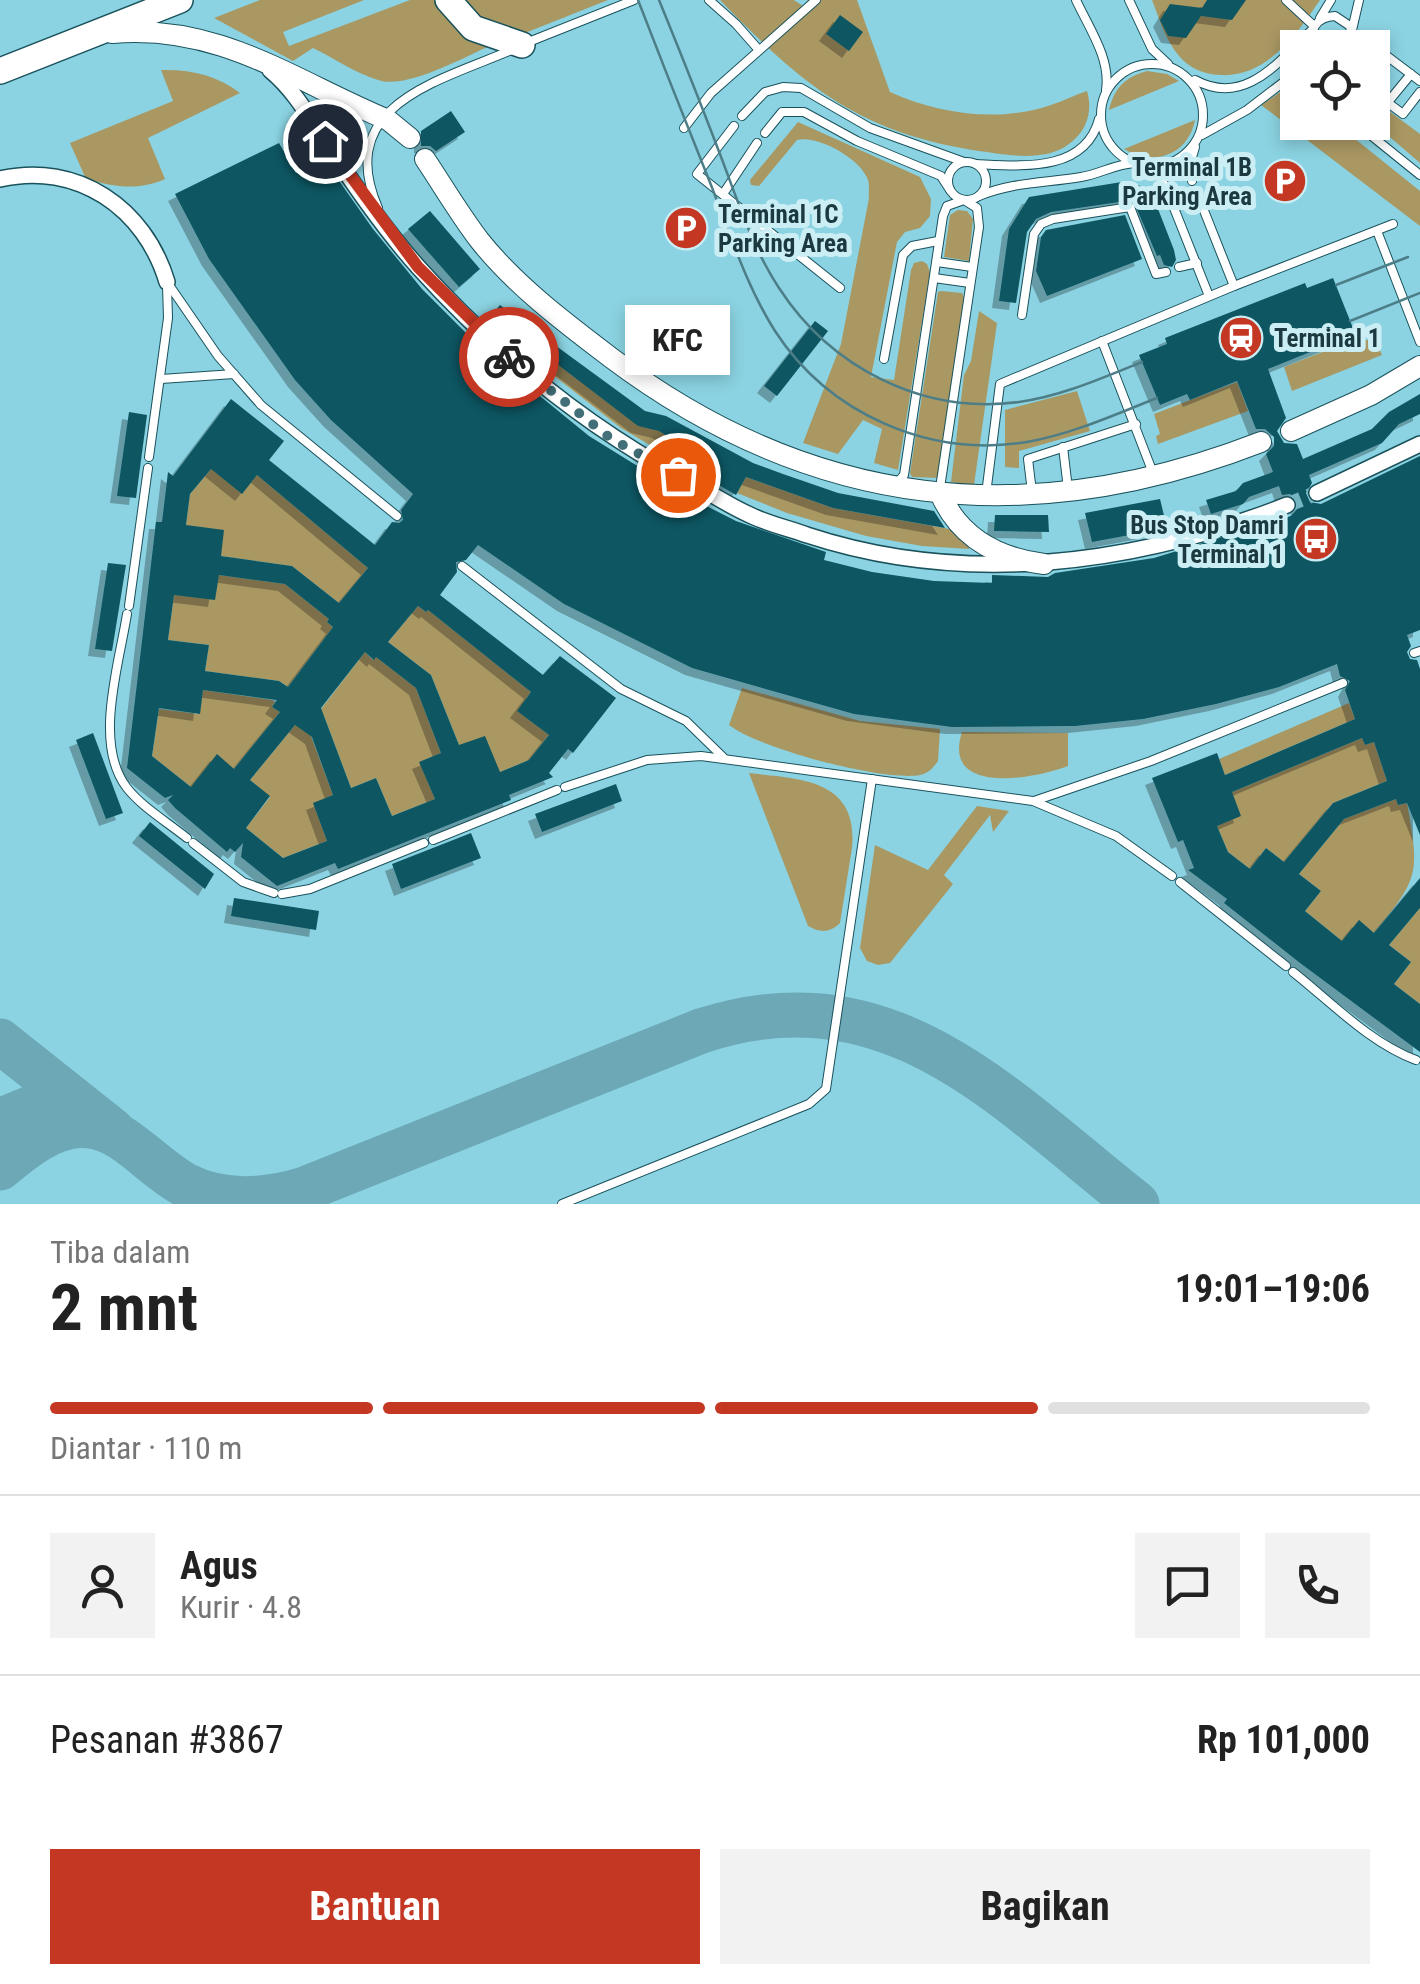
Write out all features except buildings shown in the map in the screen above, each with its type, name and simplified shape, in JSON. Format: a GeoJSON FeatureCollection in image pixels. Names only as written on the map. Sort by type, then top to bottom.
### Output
{"type":"FeatureCollection","features":[{"type":"Feature","properties":{"kind":"main road"},"geometry":{"type":"LineString","coordinates":[[0,71],[180,0]]}},
{"type":"Feature","properties":{"kind":"main road"},"geometry":{"type":"LineString","coordinates":[[448,0],[474,28],[522,45]]}},
{"type":"Feature","properties":{"kind":"street"},"geometry":{"type":"LineString","coordinates":[[92,34],[166,32],[201,37],[253,56],[396,125],[410,138]]}},
{"type":"Feature","properties":{"kind":"street"},"geometry":{"type":"LineString","coordinates":[[253,56],[293,92],[386,227],[418,267],[488,340],[610,438],[751,516],[828,542],[913,559],[1044,564],[1111,557],[1176,543],[1287,506]]}},
{"type":"Feature","properties":{"kind":"street"},"geometry":{"type":"LineString","coordinates":[[425,159],[481,242],[540,302],[628,371],[674,401],[745,440],[778,453],[889,485],[940,493],[1033,496],[1154,478],[1262,442]]}},
{"type":"Feature","properties":{"kind":"street"},"geometry":{"type":"LineString","coordinates":[[0,179],[58,176],[110,198],[138,224],[156,254],[166,282]]}},
{"type":"Feature","properties":{"kind":"street"},"geometry":{"type":"LineString","coordinates":[[1291,431],[1420,366]]}},
{"type":"Feature","properties":{"kind":"street"},"geometry":{"type":"LineString","coordinates":[[1316,493],[1420,444]]}},
{"type":"Feature","properties":{"kind":"street"},"geometry":{"type":"LineString","coordinates":[[940,493],[964,529],[986,548],[1003,556],[1044,564]]}},
{"type":"Feature","properties":{"kind":"lane"},"geometry":{"type":"LineString","coordinates":[[386,227],[366,175],[370,144],[381,118],[409,94],[634,0]]}},
{"type":"Feature","properties":{"kind":"lane"},"geometry":{"type":"LineString","coordinates":[[709,0],[758,49]]}},
{"type":"Feature","properties":{"kind":"lane"},"geometry":{"type":"LineString","coordinates":[[684,128],[711,93],[816,0]]}},
{"type":"Feature","properties":{"kind":"lane"},"geometry":{"type":"LineString","coordinates":[[742,116],[765,92],[783,86],[801,88],[870,128],[964,162],[1001,165],[1070,158],[1090,143],[1108,78],[1104,60],[1076,0]]}},
{"type":"Feature","properties":{"kind":"lane"},"geometry":{"type":"LineString","coordinates":[[1129,0],[1152,49],[1172,67],[1213,89],[1242,88],[1256,81],[1328,16],[1341,18],[1350,30]]}},
{"type":"Feature","properties":{"kind":"lane"},"geometry":{"type":"LineString","coordinates":[[1286,0],[1315,26]]}},
{"type":"Feature","properties":{"kind":"lane"},"geometry":{"type":"LineString","coordinates":[[1315,30],[1331,0]]}},
{"type":"Feature","properties":{"kind":"lane"},"geometry":{"type":"LineString","coordinates":[[1352,30],[1358,0]]}},
{"type":"Feature","properties":{"kind":"lane"},"geometry":{"type":"LineString","coordinates":[[1390,58],[1420,81]]}},
{"type":"Feature","properties":{"kind":"lane"},"geometry":{"type":"LineString","coordinates":[[1105,95],[1113,81],[1132,67],[1172,67]]}},
{"type":"Feature","properties":{"kind":"lane"},"geometry":{"type":"LineString","coordinates":[[1390,100],[1411,74]]}},
{"type":"Feature","properties":{"kind":"lane"},"geometry":{"type":"LineString","coordinates":[[1186,76],[1197,89],[1204,123],[1190,158],[1192,181]]}},
{"type":"Feature","properties":{"kind":"lane"},"geometry":{"type":"LineString","coordinates":[[889,485],[899,482],[904,475],[938,241],[947,206],[1010,186],[1084,177],[1112,166],[1172,162],[1198,139],[1280,85]]}},
{"type":"Feature","properties":{"kind":"lane"},"geometry":{"type":"LineString","coordinates":[[1390,104],[1402,114],[1420,92]]}},
{"type":"Feature","properties":{"kind":"lane"},"geometry":{"type":"LineString","coordinates":[[1101,110],[1102,128],[1110,144],[1122,156],[1159,175],[1168,191]]}},
{"type":"Feature","properties":{"kind":"lane"},"geometry":{"type":"LineString","coordinates":[[765,132],[782,112],[804,112],[857,141],[940,176],[950,190],[976,208],[979,220],[940,493]]}},
{"type":"Feature","properties":{"kind":"lane"},"geometry":{"type":"LineString","coordinates":[[734,126],[697,174],[840,288]]}},
{"type":"Feature","properties":{"kind":"lane"},"geometry":{"type":"LineString","coordinates":[[1377,140],[1420,176]]}},
{"type":"Feature","properties":{"kind":"lane"},"geometry":{"type":"LineString","coordinates":[[723,194],[757,143]]}},
{"type":"Feature","properties":{"kind":"lane"},"geometry":{"type":"LineString","coordinates":[[950,190],[950,172],[964,162]]}},
{"type":"Feature","properties":{"kind":"lane"},"geometry":{"type":"LineString","coordinates":[[976,164],[986,179],[979,196]]}},
{"type":"Feature","properties":{"kind":"lane"},"geometry":{"type":"LineString","coordinates":[[1197,193],[1234,286]]}},
{"type":"Feature","properties":{"kind":"lane"},"geometry":{"type":"LineString","coordinates":[[1172,203],[1209,296]]}},
{"type":"Feature","properties":{"kind":"lane"},"geometry":{"type":"LineString","coordinates":[[1022,314],[1034,234],[1041,224],[1053,219],[1130,207],[1156,274],[1166,272]]}},
{"type":"Feature","properties":{"kind":"lane"},"geometry":{"type":"LineString","coordinates":[[986,496],[1000,384],[1393,224]]}},
{"type":"Feature","properties":{"kind":"lane"},"geometry":{"type":"LineString","coordinates":[[1376,231],[1420,342]]}},
{"type":"Feature","properties":{"kind":"lane"},"geometry":{"type":"LineString","coordinates":[[884,359],[903,254],[912,246],[938,241]]}},
{"type":"Feature","properties":{"kind":"lane"},"geometry":{"type":"LineString","coordinates":[[936,262],[972,267]]}},
{"type":"Feature","properties":{"kind":"lane"},"geometry":{"type":"LineString","coordinates":[[1179,268],[1196,262]]}},
{"type":"Feature","properties":{"kind":"lane"},"geometry":{"type":"LineString","coordinates":[[934,278],[970,283]]}},
{"type":"Feature","properties":{"kind":"lane"},"geometry":{"type":"LineString","coordinates":[[166,282],[261,406],[397,516]]}},
{"type":"Feature","properties":{"kind":"lane"},"geometry":{"type":"LineString","coordinates":[[166,282],[168,318],[109,731],[113,758],[132,794],[243,882],[278,894],[310,889],[618,767],[675,756],[725,758],[1033,801],[1116,836],[1374,1037],[1396,1053],[1416,1060]]}},
{"type":"Feature","properties":{"kind":"lane"},"geometry":{"type":"LineString","coordinates":[[1102,341],[1154,478]]}},
{"type":"Feature","properties":{"kind":"lane"},"geometry":{"type":"LineString","coordinates":[[160,379],[234,374]]}},
{"type":"Feature","properties":{"kind":"lane"},"geometry":{"type":"LineString","coordinates":[[1033,496],[1028,458],[1136,424]]}},
{"type":"Feature","properties":{"kind":"lane"},"geometry":{"type":"LineString","coordinates":[[1063,446],[1069,493]]}},
{"type":"Feature","properties":{"kind":"lane"},"geometry":{"type":"LineString","coordinates":[[462,566],[620,689],[686,721],[725,758]]}},
{"type":"Feature","properties":{"kind":"lane"},"geometry":{"type":"LineString","coordinates":[[1033,801],[1151,760],[1342,682]]}},
{"type":"Feature","properties":{"kind":"lane"},"geometry":{"type":"LineString","coordinates":[[562,1204],[798,1109],[822,1094],[829,1078],[872,780]]}},
{"type":"Feature","properties":{"kind":"shaded area"},"geometry":{"type":"Polygon","coordinates":[[[260,0],[364,0],[283,32],[289,46],[410,0],[438,0],[492,45],[419,76],[390,82],[378,80],[313,48],[293,61],[214,18],[260,0]]]}},
{"type":"Feature","properties":{"kind":"shaded area"},"geometry":{"type":"Polygon","coordinates":[[[466,0],[608,0],[520,35],[476,19],[466,0]]]}},
{"type":"Feature","properties":{"kind":"shaded area"},"geometry":{"type":"Polygon","coordinates":[[[720,0],[794,0],[803,6],[808,0],[857,0],[890,92],[948,111],[990,115],[1031,111],[1087,91],[1087,120],[1069,144],[1050,153],[1029,156],[997,154],[904,133],[838,103],[780,58],[720,0]]]}},
{"type":"Feature","properties":{"kind":"shaded area"},"geometry":{"type":"Polygon","coordinates":[[[1152,0],[1320,0],[1298,30],[1280,30],[1279,51],[1266,62],[1237,74],[1198,70],[1179,56],[1152,0]]]}},
{"type":"Feature","properties":{"kind":"shaded area"},"geometry":{"type":"Polygon","coordinates":[[[161,70],[203,74],[240,93],[148,138],[165,179],[126,187],[86,179],[70,143],[173,101],[161,70]]]}},
{"type":"Feature","properties":{"kind":"shaded area"},"geometry":{"type":"Polygon","coordinates":[[[1147,71],[1167,74],[1179,81],[1109,110],[1122,85],[1147,71]]]}},
{"type":"Feature","properties":{"kind":"shaded area"},"geometry":{"type":"Polygon","coordinates":[[[1280,92],[1280,119],[1261,105],[1280,92]]]}},
{"type":"Feature","properties":{"kind":"shaded area"},"geometry":{"type":"Polygon","coordinates":[[[1390,112],[1420,134],[1420,163],[1390,137],[1390,112]]]}},
{"type":"Feature","properties":{"kind":"shaded area"},"geometry":{"type":"Polygon","coordinates":[[[1195,120],[1185,142],[1168,154],[1147,157],[1124,149],[1195,120]]]}},
{"type":"Feature","properties":{"kind":"shaded area"},"geometry":{"type":"Polygon","coordinates":[[[798,122],[920,177],[931,199],[930,216],[920,228],[905,232],[897,242],[871,377],[894,380],[911,270],[914,263],[922,261],[930,272],[898,470],[874,463],[882,429],[863,420],[838,454],[803,443],[841,344],[869,187],[864,172],[848,157],[806,139],[797,140],[759,186],[751,185],[750,180],[798,122]]]}},
{"type":"Feature","properties":{"kind":"shaded area"},"geometry":{"type":"Polygon","coordinates":[[[1307,140],[1356,140],[1420,191],[1420,226],[1307,140]]]}},
{"type":"Feature","properties":{"kind":"shaded area"},"geometry":{"type":"Polygon","coordinates":[[[958,210],[967,211],[973,219],[969,261],[944,257],[950,215],[958,210]]]}},
{"type":"Feature","properties":{"kind":"shaded area"},"geometry":{"type":"Polygon","coordinates":[[[938,292],[962,293],[964,297],[939,478],[912,477],[938,292]]]}},
{"type":"Feature","properties":{"kind":"shaded area"},"geometry":{"type":"Polygon","coordinates":[[[979,311],[997,323],[974,485],[951,482],[964,375],[971,361],[979,311]]]}},
{"type":"Feature","properties":{"kind":"shaded area"},"geometry":{"type":"Polygon","coordinates":[[[517,338],[680,444],[672,458],[621,428],[513,344],[517,338]]]}},
{"type":"Feature","properties":{"kind":"shaded area"},"geometry":{"type":"Polygon","coordinates":[[[1353,340],[1369,340],[1382,355],[1292,391],[1284,367],[1353,340]]]}},
{"type":"Feature","properties":{"kind":"shaded area"},"geometry":{"type":"Polygon","coordinates":[[[1237,382],[1248,411],[1158,444],[1156,436],[1160,434],[1154,414],[1237,382]]]}},
{"type":"Feature","properties":{"kind":"shaded area"},"geometry":{"type":"Polygon","coordinates":[[[1077,391],[1090,431],[1019,451],[1019,468],[1005,467],[1005,410],[1077,391]]]}},
{"type":"Feature","properties":{"kind":"shaded area"},"geometry":{"type":"Polygon","coordinates":[[[211,469],[257,475],[368,568],[339,603],[292,566],[221,556],[186,525],[190,494],[211,469]]]}},
{"type":"Feature","properties":{"kind":"shaded area"},"geometry":{"type":"Polygon","coordinates":[[[746,477],[833,508],[955,530],[969,549],[866,536],[787,513],[737,493],[746,477]]]}},
{"type":"Feature","properties":{"kind":"shaded area"},"geometry":{"type":"Polygon","coordinates":[[[219,575],[285,584],[329,619],[327,622],[333,627],[288,687],[279,681],[205,671],[209,645],[168,640],[174,595],[219,575]]]}},
{"type":"Feature","properties":{"kind":"shaded area"},"geometry":{"type":"Polygon","coordinates":[[[418,606],[531,692],[518,711],[549,735],[529,760],[500,772],[459,745],[431,675],[388,642],[418,606]]]}},
{"type":"Feature","properties":{"kind":"shaded area"},"geometry":{"type":"Polygon","coordinates":[[[365,652],[416,688],[441,753],[420,762],[435,799],[392,816],[376,778],[351,788],[324,716],[318,713],[365,652]]]}},
{"type":"Feature","properties":{"kind":"shaded area"},"geometry":{"type":"Polygon","coordinates":[[[742,688],[860,721],[940,729],[938,761],[923,774],[903,776],[851,768],[766,744],[729,725],[742,688]]]}},
{"type":"Feature","properties":{"kind":"shaded area"},"geometry":{"type":"Polygon","coordinates":[[[203,690],[272,700],[272,707],[280,712],[234,769],[191,787],[152,756],[159,709],[199,714],[203,690]]]}},
{"type":"Feature","properties":{"kind":"shaded area"},"geometry":{"type":"Polygon","coordinates":[[[1349,703],[1355,719],[1225,775],[1219,759],[1349,703]]]}},
{"type":"Feature","properties":{"kind":"shaded area"},"geometry":{"type":"Polygon","coordinates":[[[295,725],[309,731],[333,795],[314,804],[327,841],[283,858],[246,828],[270,797],[250,780],[295,725]]]}},
{"type":"Feature","properties":{"kind":"shaded area"},"geometry":{"type":"Polygon","coordinates":[[[962,732],[1068,733],[1068,766],[1014,778],[978,774],[965,766],[959,752],[962,732]]]}},
{"type":"Feature","properties":{"kind":"shaded area"},"geometry":{"type":"Polygon","coordinates":[[[1362,738],[1365,745],[1374,742],[1387,781],[1333,803],[1284,862],[1266,848],[1250,869],[1228,852],[1217,826],[1232,792],[1362,738]]]}},
{"type":"Feature","properties":{"kind":"shaded area"},"geometry":{"type":"Polygon","coordinates":[[[749,773],[822,786],[846,808],[852,825],[852,848],[840,923],[832,929],[821,931],[808,926],[749,773]]]}},
{"type":"Feature","properties":{"kind":"shaded area"},"geometry":{"type":"Polygon","coordinates":[[[1396,799],[1399,805],[1407,803],[1414,846],[1408,887],[1374,933],[1359,921],[1342,941],[1305,911],[1321,891],[1299,874],[1344,819],[1396,799]]]}},
{"type":"Feature","properties":{"kind":"shaded area"},"geometry":{"type":"Polygon","coordinates":[[[977,806],[1009,811],[993,832],[990,815],[944,875],[953,884],[890,963],[878,965],[867,961],[860,948],[875,845],[928,870],[977,806]]]}},
{"type":"Feature","properties":{"kind":"shaded area"},"geometry":{"type":"Polygon","coordinates":[[[1420,908],[1420,1004],[1394,984],[1411,962],[1389,945],[1420,908]]]}},
{"type":"Feature","properties":{"kind":"taxiway"},"geometry":{"type":"LineString","coordinates":[[0,1168],[42,1137],[73,1126],[89,1126],[123,1139],[177,1180],[199,1191],[244,1199],[275,1196],[305,1189],[701,1031],[769,1016],[830,1017],[887,1031],[940,1055],[1039,1124],[1137,1204]]}},
{"type":"Feature","properties":{"kind":"taxiway"},"geometry":{"type":"LineString","coordinates":[[0,1041],[112,1130]]}},
{"type":"Feature","properties":{"kind":"taxiway"},"geometry":{"type":"LineString","coordinates":[[0,1121],[31,1108]]}},
{"type":"Feature","properties":{"kind":"tunnel"},"geometry":{"type":"LineString","coordinates":[[1287,505],[1317,493]]}},
{"type":"Feature","properties":{"kind":"tram line"},"geometry":{"type":"LineString","coordinates":[[638,0],[756,297],[775,331],[823,386],[885,424],[918,436],[990,445],[1060,434],[1157,398]]}},
{"type":"Feature","properties":{"kind":"tram line"},"geometry":{"type":"LineString","coordinates":[[659,0],[769,272],[800,316],[852,363],[915,393],[983,404],[1051,395],[1142,362]]}},
{"type":"Feature","properties":{"kind":"tram line"},"geometry":{"type":"LineString","coordinates":[[1336,285],[1408,257]]}},
{"type":"Feature","properties":{"kind":"tram line"},"geometry":{"type":"LineString","coordinates":[[1350,321],[1420,293]]}},
{"type":"Feature","properties":{"kind":"way so far"},"geometry":{"type":"LineString","coordinates":[[509,357],[610,438],[678,475]]}},
{"type":"Feature","properties":{"kind":"place","name":"Terminal 1B Parking Area"},"geometry":{"type":"Point","coordinates":[1285,181]}},
{"type":"Feature","properties":{"kind":"place","name":"Terminal 1C Parking Area"},"geometry":{"type":"Point","coordinates":[686,228]}},
{"type":"Feature","properties":{"kind":"place","name":"Terminal 1"},"geometry":{"type":"Point","coordinates":[1241,338]}},
{"type":"Feature","properties":{"kind":"place","name":"KFC"},"geometry":{"type":"Point","coordinates":[678,475]}},
{"type":"Feature","properties":{"kind":"place","name":"Bus Stop Damri Terminal 1"},"geometry":{"type":"Point","coordinates":[1316,539]}},
{"type":"Feature","properties":{"kind":"route"},"geometry":{"type":"LineString","coordinates":[[325,141],[418,267],[509,357]]}}]}
